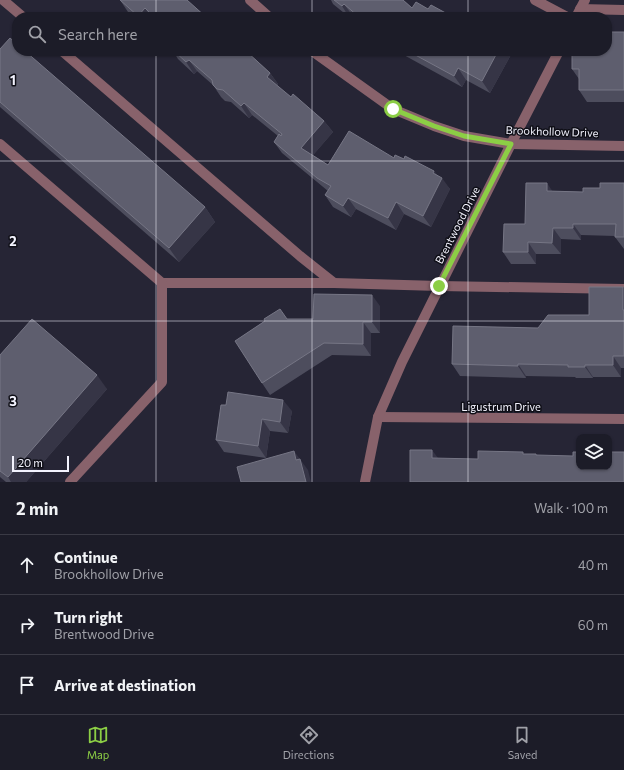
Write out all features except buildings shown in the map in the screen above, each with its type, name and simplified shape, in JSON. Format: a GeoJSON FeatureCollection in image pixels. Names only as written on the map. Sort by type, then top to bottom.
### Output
{"type":"FeatureCollection","features":[{"type":"Feature","properties":{"kind":"street"},"geometry":{"type":"LineString","coordinates":[[3,0],[17,12]]}},
{"type":"Feature","properties":{"kind":"street"},"geometry":{"type":"LineString","coordinates":[[250,0],[263,12]]}},
{"type":"Feature","properties":{"kind":"street"},"geometry":{"type":"LineString","coordinates":[[535,0],[558,12]]}},
{"type":"Feature","properties":{"kind":"street"},"geometry":{"type":"LineString","coordinates":[[579,12],[585,0]]}},
{"type":"Feature","properties":{"kind":"street"},"geometry":{"type":"LineString","coordinates":[[593,12],[624,10]]}},
{"type":"Feature","properties":{"kind":"street"},"geometry":{"type":"LineString","coordinates":[[68,56],[300,256],[334,283]]}},
{"type":"Feature","properties":{"kind":"street","name":"Brookhollow Drive"},"geometry":{"type":"LineString","coordinates":[[319,56],[393,109],[434,126],[464,136],[511,144],[624,146]]}},
{"type":"Feature","properties":{"kind":"street","name":"Brentwood Drive"},"geometry":{"type":"LineString","coordinates":[[365,482],[378,417],[402,362],[439,286],[556,56]]}},
{"type":"Feature","properties":{"kind":"street"},"geometry":{"type":"LineString","coordinates":[[0,144],[162,283],[334,283],[624,289]]}},
{"type":"Feature","properties":{"kind":"street"},"geometry":{"type":"LineString","coordinates":[[70,482],[162,382],[162,283]]}},
{"type":"Feature","properties":{"kind":"street","name":"Ligustrum Drive"},"geometry":{"type":"LineString","coordinates":[[378,417],[624,419]]}},
{"type":"Feature","properties":{"kind":"route"},"geometry":{"type":"LineString","coordinates":[[393,109],[434,126],[464,136],[511,144],[439,286]]}}]}
